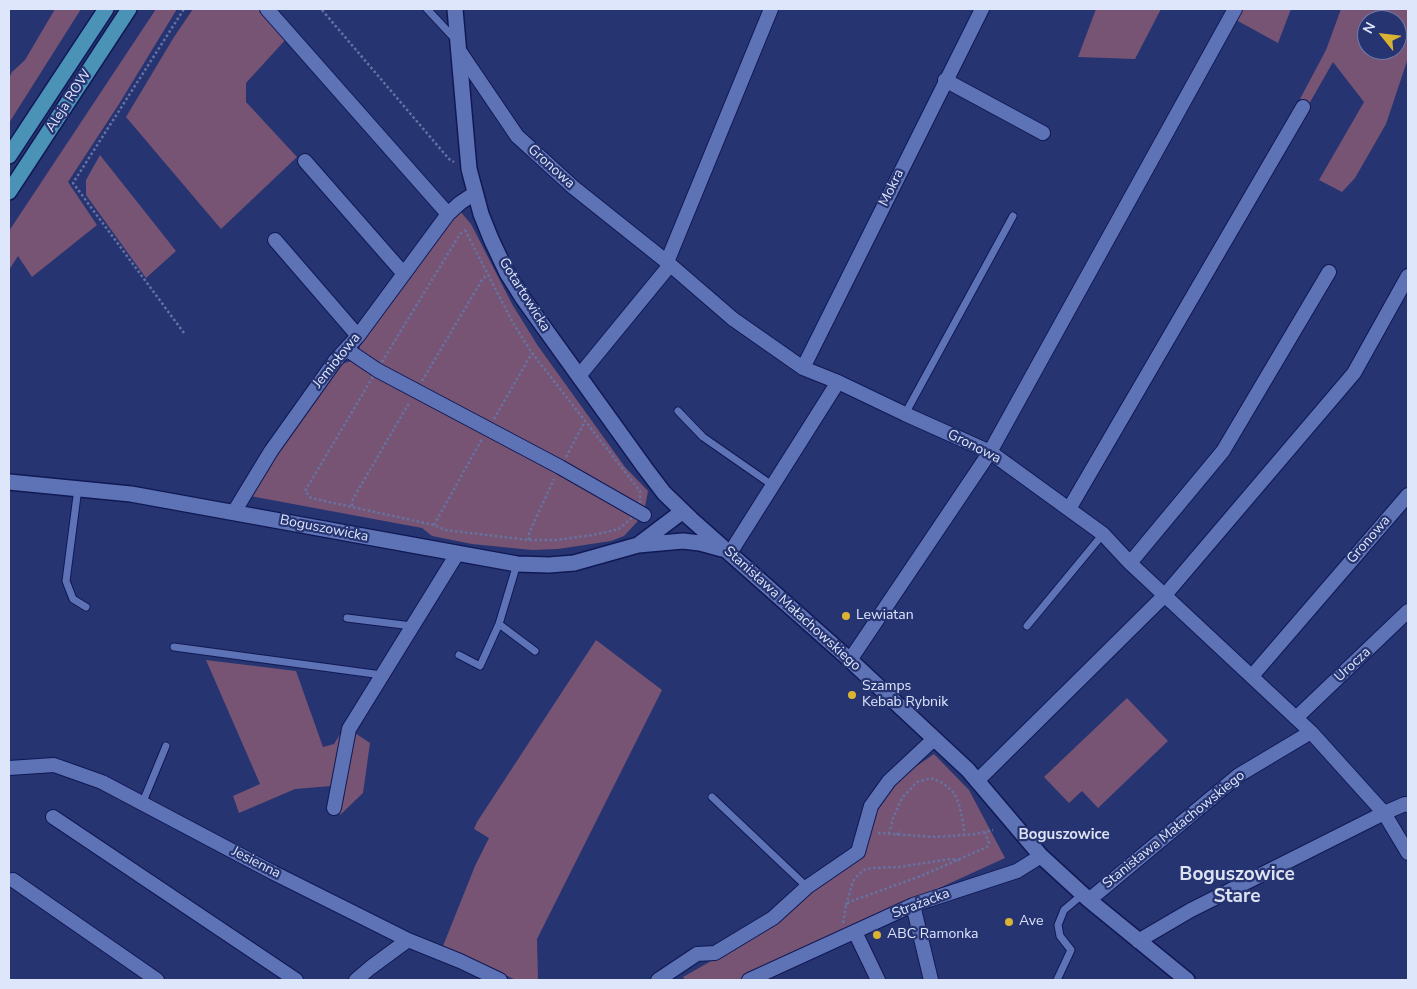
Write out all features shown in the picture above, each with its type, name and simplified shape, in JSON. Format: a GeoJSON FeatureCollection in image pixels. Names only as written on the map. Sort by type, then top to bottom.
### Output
{"type":"FeatureCollection","features":[{"type":"Feature","properties":{"kind":"main road","name":"Aleja ROW"},"geometry":{"type":"LineString","coordinates":[[9,156],[106,9]]}},
{"type":"Feature","properties":{"kind":"main road","name":"Aleja ROW"},"geometry":{"type":"LineString","coordinates":[[9,192],[129,9]]}},
{"type":"Feature","properties":{"kind":"street"},"geometry":{"type":"LineString","coordinates":[[267,9],[448,214]]}},
{"type":"Feature","properties":{"kind":"street","name":"Gotartowicka"},"geometry":{"type":"LineString","coordinates":[[455,9],[469,169],[490,239],[507,273],[522,297],[659,486],[687,515]]}},
{"type":"Feature","properties":{"kind":"street"},"geometry":{"type":"LineString","coordinates":[[579,376],[669,264],[771,9]]}},
{"type":"Feature","properties":{"kind":"street","name":"Mokra"},"geometry":{"type":"LineString","coordinates":[[802,368],[982,9]]}},
{"type":"Feature","properties":{"kind":"street"},"geometry":{"type":"LineString","coordinates":[[850,660],[990,452],[1235,9]]}},
{"type":"Feature","properties":{"kind":"street","name":"Gronowa"},"geometry":{"type":"LineString","coordinates":[[458,45],[517,136],[573,187],[669,264],[734,320],[802,368],[838,382],[990,452],[1103,534],[1130,563],[1311,732],[1384,813],[1408,853]]}},
{"type":"Feature","properties":{"kind":"street"},"geometry":{"type":"LineString","coordinates":[[946,80],[1043,133]]}},
{"type":"Feature","properties":{"kind":"street"},"geometry":{"type":"LineString","coordinates":[[1069,510],[1303,107]]}},
{"type":"Feature","properties":{"kind":"street"},"geometry":{"type":"LineString","coordinates":[[305,161],[404,274]]}},
{"type":"Feature","properties":{"kind":"street","name":"Jemiołowa"},"geometry":{"type":"LineString","coordinates":[[234,512],[271,451],[312,391],[358,336],[448,214],[475,193]]}},
{"type":"Feature","properties":{"kind":"street"},"geometry":{"type":"LineString","coordinates":[[275,240],[358,336]]}},
{"type":"Feature","properties":{"kind":"street"},"geometry":{"type":"LineString","coordinates":[[1130,563],[1223,450],[1329,272]]}},
{"type":"Feature","properties":{"kind":"street"},"geometry":{"type":"LineString","coordinates":[[977,781],[1164,595],[1354,373],[1408,276]]}},
{"type":"Feature","properties":{"kind":"street"},"geometry":{"type":"LineString","coordinates":[[346,349],[377,370],[560,467],[644,515]]}},
{"type":"Feature","properties":{"kind":"street"},"geometry":{"type":"LineString","coordinates":[[728,552],[838,382]]}},
{"type":"Feature","properties":{"kind":"street","name":"Boguszowicka"},"geometry":{"type":"LineString","coordinates":[[9,482],[131,494],[517,564],[549,565],[574,562],[638,546],[673,542],[692,541],[728,552]]}},
{"type":"Feature","properties":{"kind":"street","name":"Gronowa"},"geometry":{"type":"LineString","coordinates":[[1252,676],[1408,495]]}},
{"type":"Feature","properties":{"kind":"street"},"geometry":{"type":"LineString","coordinates":[[673,542],[684,532],[687,515]]}},
{"type":"Feature","properties":{"kind":"street","name":"Boguszowicka"},"geometry":{"type":"LineString","coordinates":[[638,546],[687,515]]}},
{"type":"Feature","properties":{"kind":"street","name":"Stanisława Małachowskiego"},"geometry":{"type":"LineString","coordinates":[[687,515],[850,660],[968,770],[1041,856],[1086,897],[1187,980]]}},
{"type":"Feature","properties":{"kind":"street"},"geometry":{"type":"LineString","coordinates":[[334,808],[349,729],[457,554]]}},
{"type":"Feature","properties":{"kind":"street","name":"Urocza"},"geometry":{"type":"LineString","coordinates":[[1296,718],[1408,611]]}},
{"type":"Feature","properties":{"kind":"street","name":"Stanisława Małachowskiego"},"geometry":{"type":"LineString","coordinates":[[1086,897],[1239,774],[1311,732]]}},
{"type":"Feature","properties":{"kind":"street"},"geometry":{"type":"LineString","coordinates":[[658,980],[697,954],[715,952],[773,918],[807,887],[858,852],[871,806],[888,780],[934,739]]}},
{"type":"Feature","properties":{"kind":"street","name":"Jesienna"},"geometry":{"type":"LineString","coordinates":[[9,768],[54,765],[102,782],[274,873],[408,940],[500,980]]}},
{"type":"Feature","properties":{"kind":"street"},"geometry":{"type":"LineString","coordinates":[[1384,813],[1408,791]]}},
{"type":"Feature","properties":{"kind":"street"},"geometry":{"type":"LineString","coordinates":[[1138,941],[1191,910],[1384,813],[1405,804],[1408,805]]}},
{"type":"Feature","properties":{"kind":"street"},"geometry":{"type":"LineString","coordinates":[[53,817],[296,980]]}},
{"type":"Feature","properties":{"kind":"street","name":"Strażacka"},"geometry":{"type":"LineString","coordinates":[[749,980],[913,905],[1017,871],[1041,856]]}},
{"type":"Feature","properties":{"kind":"street"},"geometry":{"type":"LineString","coordinates":[[13,880],[157,980]]}},
{"type":"Feature","properties":{"kind":"street"},"geometry":{"type":"LineString","coordinates":[[913,905],[931,980]]}},
{"type":"Feature","properties":{"kind":"street"},"geometry":{"type":"LineString","coordinates":[[850,934],[878,980]]}},
{"type":"Feature","properties":{"kind":"street"},"geometry":{"type":"LineString","coordinates":[[356,980],[408,940]]}},
{"type":"Feature","properties":{"kind":"lane"},"geometry":{"type":"LineString","coordinates":[[427,9],[458,45]]}},
{"type":"Feature","properties":{"kind":"lane"},"geometry":{"type":"LineString","coordinates":[[905,414],[1013,216]]}},
{"type":"Feature","properties":{"kind":"lane"},"geometry":{"type":"LineString","coordinates":[[678,411],[703,437],[772,485]]}},
{"type":"Feature","properties":{"kind":"lane"},"geometry":{"type":"LineString","coordinates":[[78,488],[66,580],[73,599],[86,607]]}},
{"type":"Feature","properties":{"kind":"lane"},"geometry":{"type":"LineString","coordinates":[[1027,626],[1103,534]]}},
{"type":"Feature","properties":{"kind":"lane"},"geometry":{"type":"LineString","coordinates":[[459,655],[480,666],[499,624],[517,564]]}},
{"type":"Feature","properties":{"kind":"lane"},"geometry":{"type":"LineString","coordinates":[[347,618],[412,626]]}},
{"type":"Feature","properties":{"kind":"lane"},"geometry":{"type":"LineString","coordinates":[[499,624],[536,651]]}},
{"type":"Feature","properties":{"kind":"lane"},"geometry":{"type":"LineString","coordinates":[[174,647],[382,674]]}},
{"type":"Feature","properties":{"kind":"lane"},"geometry":{"type":"LineString","coordinates":[[142,804],[166,746]]}},
{"type":"Feature","properties":{"kind":"lane"},"geometry":{"type":"LineString","coordinates":[[712,796],[807,887]]}},
{"type":"Feature","properties":{"kind":"lane"},"geometry":{"type":"LineString","coordinates":[[1057,980],[1070,950],[1060,936],[1058,925],[1064,910],[1086,897]]}},
{"type":"Feature","properties":{"kind":"path"},"geometry":{"type":"LineString","coordinates":[[184,9],[73,183],[184,333]]}},
{"type":"Feature","properties":{"kind":"path"},"geometry":{"type":"LineString","coordinates":[[322,10],[449,159],[469,169]]}},
{"type":"Feature","properties":{"kind":"path"},"geometry":{"type":"LineString","coordinates":[[888,834],[902,798],[917,782],[931,778],[943,783],[954,793],[959,804],[964,835]]}},
{"type":"Feature","properties":{"kind":"path"},"geometry":{"type":"LineString","coordinates":[[864,830],[935,838],[994,830]]}},
{"type":"Feature","properties":{"kind":"path"},"geometry":{"type":"LineString","coordinates":[[897,835],[900,830]]}},
{"type":"Feature","properties":{"kind":"path"},"geometry":{"type":"LineString","coordinates":[[846,906],[849,902],[960,860],[987,847],[989,842],[985,832]]}},
{"type":"Feature","properties":{"kind":"path"},"geometry":{"type":"LineString","coordinates":[[850,934],[843,917],[853,881],[864,870],[950,859],[960,860]]}},
{"type":"Feature","properties":{"kind":"shaded area"},"geometry":{"type":"Polygon","coordinates":[[[55,9],[81,9],[9,123],[9,78],[12,72],[25,60],[55,9]]]}},
{"type":"Feature","properties":{"kind":"shaded area"},"geometry":{"type":"Polygon","coordinates":[[[156,9],[177,9],[119,104],[68,182],[97,225],[32,277],[18,256],[9,270],[9,231],[156,9]]]}},
{"type":"Feature","properties":{"kind":"shaded area"},"geometry":{"type":"Polygon","coordinates":[[[193,9],[262,9],[287,38],[246,83],[246,102],[297,157],[221,229],[126,117],[193,9]]]}},
{"type":"Feature","properties":{"kind":"shaded area"},"geometry":{"type":"Polygon","coordinates":[[[1096,9],[1161,9],[1135,59],[1078,57],[1096,9]]]}},
{"type":"Feature","properties":{"kind":"shaded area"},"geometry":{"type":"Polygon","coordinates":[[[1240,9],[1291,9],[1278,43],[1236,20],[1240,9]]]}},
{"type":"Feature","properties":{"kind":"shaded area"},"geometry":{"type":"Polygon","coordinates":[[[1341,9],[1408,9],[1408,58],[1386,124],[1355,178],[1342,192],[1319,180],[1364,102],[1333,62],[1309,104],[1300,99],[1326,50],[1341,9]]]}},
{"type":"Feature","properties":{"kind":"shaded area"},"geometry":{"type":"Polygon","coordinates":[[[100,155],[176,251],[146,278],[86,195],[86,180],[100,155]]]}},
{"type":"Feature","properties":{"kind":"shaded area"},"geometry":{"type":"Polygon","coordinates":[[[460,211],[471,224],[512,304],[538,346],[625,467],[648,491],[645,507],[637,522],[624,536],[611,541],[558,549],[532,550],[472,544],[432,536],[422,528],[250,496],[276,450],[340,364],[352,361],[358,354],[360,346],[460,211]]]}},
{"type":"Feature","properties":{"kind":"shaded area"},"geometry":{"type":"Polygon","coordinates":[[[596,640],[662,690],[537,939],[538,980],[516,980],[443,946],[475,866],[489,838],[474,829],[477,822],[596,640]]]}},
{"type":"Feature","properties":{"kind":"shaded area"},"geometry":{"type":"Polygon","coordinates":[[[206,660],[296,671],[323,747],[334,744],[344,728],[331,786],[295,789],[239,813],[233,796],[260,784],[206,660]]]}},
{"type":"Feature","properties":{"kind":"shaded area"},"geometry":{"type":"Polygon","coordinates":[[[1127,698],[1168,741],[1098,808],[1082,791],[1069,803],[1044,777],[1127,698]]]}},
{"type":"Feature","properties":{"kind":"shaded area"},"geometry":{"type":"Polygon","coordinates":[[[355,733],[370,743],[363,793],[340,815],[355,733]]]}},
{"type":"Feature","properties":{"kind":"shaded area"},"geometry":{"type":"Polygon","coordinates":[[[934,754],[969,790],[1005,858],[738,980],[685,980],[683,977],[755,936],[860,856],[880,803],[898,779],[934,754]]]}},
{"type":"Feature","properties":{"kind":"place","name":"Lewiatan"},"geometry":{"type":"Point","coordinates":[846,616]}},
{"type":"Feature","properties":{"kind":"place","name":"Szamps Kebab Rybnik"},"geometry":{"type":"Point","coordinates":[852,695]}},
{"type":"Feature","properties":{"kind":"place","name":"Ave"},"geometry":{"type":"Point","coordinates":[1009,922]}},
{"type":"Feature","properties":{"kind":"place","name":"ABC Ramonka"},"geometry":{"type":"Point","coordinates":[877,935]}},
{"type":"Feature","properties":{"kind":"district","name":"Boguszowice"},"geometry":{"type":"Point","coordinates":[1064,835]}},
{"type":"Feature","properties":{"kind":"district","name":"Boguszowice Stare"},"geometry":{"type":"Point","coordinates":[1237,886]}}]}
